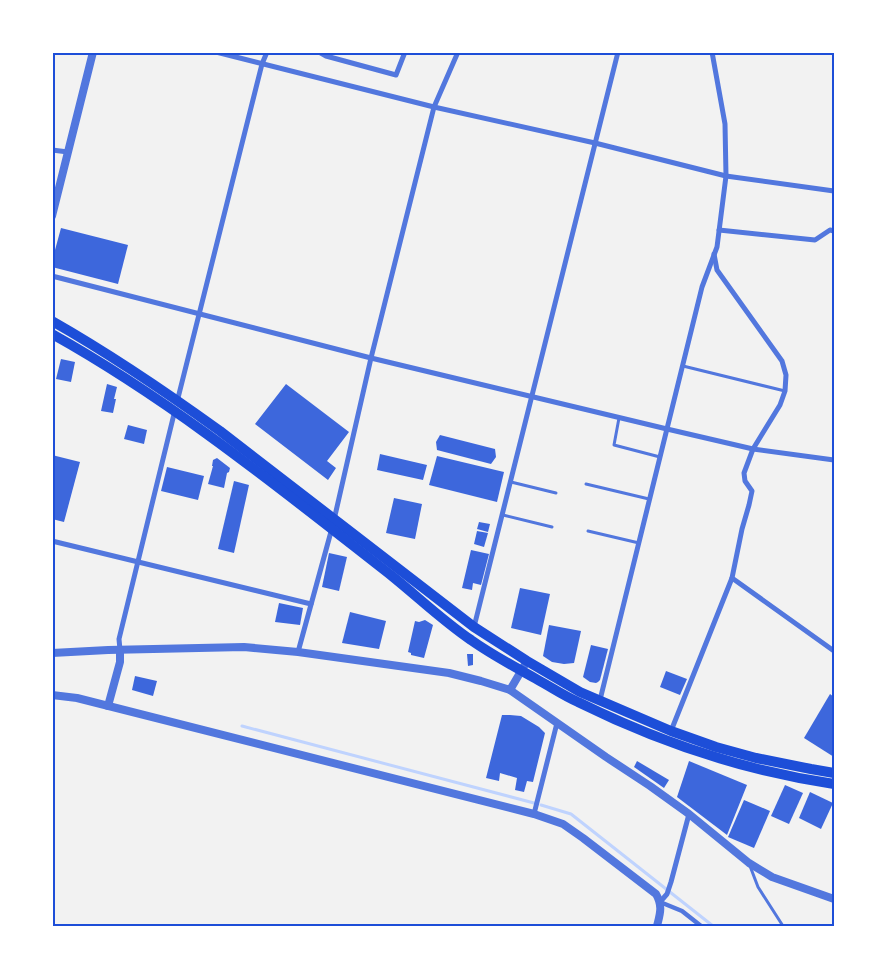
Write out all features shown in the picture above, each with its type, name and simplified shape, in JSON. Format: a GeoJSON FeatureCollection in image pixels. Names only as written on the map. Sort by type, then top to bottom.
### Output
{"type":"FeatureCollection","features":[{"type":"Feature","properties":{"kind":"highway"},"geometry":{"type":"LineString","coordinates":[[52,321],[177,400],[220,430],[393,577],[470,639],[524,666],[600,700],[710,756],[753,768],[834,784]]}},
{"type":"Feature","properties":{"kind":"highway"},"geometry":{"type":"LineString","coordinates":[[52,334],[133,383],[228,449],[474,627],[524,666],[575,701],[597,711],[669,736],[756,758],[834,773]]}},
{"type":"Feature","properties":{"kind":"street"},"geometry":{"type":"LineString","coordinates":[[52,216],[93,52]]}},
{"type":"Feature","properties":{"kind":"street"},"geometry":{"type":"LineString","coordinates":[[216,52],[434,107],[595,143],[726,176],[834,191]]}},
{"type":"Feature","properties":{"kind":"street"},"geometry":{"type":"LineString","coordinates":[[108,706],[120,662],[119,639],[177,400],[262,64],[267,52]]}},
{"type":"Feature","properties":{"kind":"street"},"geometry":{"type":"LineString","coordinates":[[318,52],[326,56],[396,74],[405,52]]}},
{"type":"Feature","properties":{"kind":"street"},"geometry":{"type":"LineString","coordinates":[[298,652],[333,525],[371,358],[434,107],[458,52]]}},
{"type":"Feature","properties":{"kind":"street"},"geometry":{"type":"LineString","coordinates":[[474,627],[618,52]]}},
{"type":"Feature","properties":{"kind":"street"},"geometry":{"type":"LineString","coordinates":[[597,711],[702,287],[717,246],[726,176],[725,124],[712,52]]}},
{"type":"Feature","properties":{"kind":"street"},"geometry":{"type":"LineString","coordinates":[[52,150],[68,152]]}},
{"type":"Feature","properties":{"kind":"street"},"geometry":{"type":"LineString","coordinates":[[719,230],[815,240],[830,230],[834,231]]}},
{"type":"Feature","properties":{"kind":"street"},"geometry":{"type":"LineString","coordinates":[[669,736],[732,578],[752,491],[745,481],[744,473],[753,449],[780,405],[785,391],[786,375],[782,361],[717,270],[714,254]]}},
{"type":"Feature","properties":{"kind":"street"},"geometry":{"type":"LineString","coordinates":[[52,276],[371,358],[667,430],[753,449],[834,460]]}},
{"type":"Feature","properties":{"kind":"street"},"geometry":{"type":"LineString","coordinates":[[52,541],[311,604]]}},
{"type":"Feature","properties":{"kind":"street"},"geometry":{"type":"LineString","coordinates":[[732,578],[834,651]]}},
{"type":"Feature","properties":{"kind":"street"},"geometry":{"type":"LineString","coordinates":[[52,653],[244,647],[298,652],[474,678],[510,690],[689,814],[749,863],[772,877],[834,899]]}},
{"type":"Feature","properties":{"kind":"street"},"geometry":{"type":"LineString","coordinates":[[510,690],[524,666]]}},
{"type":"Feature","properties":{"kind":"street"},"geometry":{"type":"LineString","coordinates":[[52,695],[77,698],[534,814],[563,824],[656,894],[660,902],[657,926]]}},
{"type":"Feature","properties":{"kind":"street"},"geometry":{"type":"LineString","coordinates":[[534,814],[557,723]]}},
{"type":"Feature","properties":{"kind":"street"},"geometry":{"type":"LineString","coordinates":[[660,902],[667,894],[671,882],[689,814]]}},
{"type":"Feature","properties":{"kind":"street"},"geometry":{"type":"LineString","coordinates":[[660,902],[682,911],[701,926]]}},
{"type":"Feature","properties":{"kind":"lane"},"geometry":{"type":"LineString","coordinates":[[683,366],[785,391]]}},
{"type":"Feature","properties":{"kind":"lane"},"geometry":{"type":"LineString","coordinates":[[619,418],[614,445],[660,456]]}},
{"type":"Feature","properties":{"kind":"lane"},"geometry":{"type":"LineString","coordinates":[[511,482],[556,493]]}},
{"type":"Feature","properties":{"kind":"lane"},"geometry":{"type":"LineString","coordinates":[[586,484],[649,500]]}},
{"type":"Feature","properties":{"kind":"lane"},"geometry":{"type":"LineString","coordinates":[[503,515],[552,527]]}},
{"type":"Feature","properties":{"kind":"lane"},"geometry":{"type":"LineString","coordinates":[[588,531],[639,543]]}},
{"type":"Feature","properties":{"kind":"lane"},"geometry":{"type":"LineString","coordinates":[[749,863],[758,887],[783,926]]}},
{"type":"Feature","properties":{"kind":"building"},"geometry":{"type":"Polygon","coordinates":[[[61,228],[128,245],[118,284],[52,267],[61,228]]]}},
{"type":"Feature","properties":{"kind":"building"},"geometry":{"type":"Polygon","coordinates":[[[61,359],[75,362],[71,382],[56,379],[61,359]]]}},
{"type":"Feature","properties":{"kind":"building"},"geometry":{"type":"Polygon","coordinates":[[[107,384],[117,387],[113,413],[101,411],[107,384]]]}},
{"type":"Feature","properties":{"kind":"building"},"geometry":{"type":"Polygon","coordinates":[[[286,384],[349,432],[327,461],[336,468],[328,480],[255,424],[286,384]]]}},
{"type":"Feature","properties":{"kind":"building"},"geometry":{"type":"Polygon","coordinates":[[[128,425],[147,430],[144,444],[124,439],[128,425]]]}},
{"type":"Feature","properties":{"kind":"building"},"geometry":{"type":"Polygon","coordinates":[[[440,435],[495,449],[496,457],[491,464],[437,450],[436,442],[440,435]]]}},
{"type":"Feature","properties":{"kind":"building"},"geometry":{"type":"Polygon","coordinates":[[[380,454],[427,465],[423,480],[377,470],[380,454]]]}},
{"type":"Feature","properties":{"kind":"building"},"geometry":{"type":"Polygon","coordinates":[[[52,455],[80,462],[64,522],[52,519],[52,455]]]}},
{"type":"Feature","properties":{"kind":"building"},"geometry":{"type":"Polygon","coordinates":[[[437,456],[504,472],[497,502],[429,485],[437,456]]]}},
{"type":"Feature","properties":{"kind":"building"},"geometry":{"type":"Polygon","coordinates":[[[217,458],[230,468],[224,488],[208,484],[213,460],[217,458]]]}},
{"type":"Feature","properties":{"kind":"building"},"geometry":{"type":"Polygon","coordinates":[[[167,467],[204,476],[198,500],[161,491],[167,467]]]}},
{"type":"Feature","properties":{"kind":"building"},"geometry":{"type":"Polygon","coordinates":[[[234,481],[249,485],[234,553],[218,549],[234,481]]]}},
{"type":"Feature","properties":{"kind":"building"},"geometry":{"type":"Polygon","coordinates":[[[394,498],[422,504],[415,539],[386,533],[394,498]]]}},
{"type":"Feature","properties":{"kind":"building"},"geometry":{"type":"Polygon","coordinates":[[[479,522],[490,524],[488,532],[477,529],[479,522]]]}},
{"type":"Feature","properties":{"kind":"building"},"geometry":{"type":"Polygon","coordinates":[[[477,531],[488,533],[484,547],[474,544],[477,531]]]}},
{"type":"Feature","properties":{"kind":"building"},"geometry":{"type":"Polygon","coordinates":[[[471,550],[489,554],[481,585],[473,583],[472,590],[462,588],[471,550]]]}},
{"type":"Feature","properties":{"kind":"building"},"geometry":{"type":"Polygon","coordinates":[[[329,553],[347,557],[339,591],[322,587],[329,553]]]}},
{"type":"Feature","properties":{"kind":"building"},"geometry":{"type":"Polygon","coordinates":[[[520,588],[550,594],[541,635],[511,628],[520,588]]]}},
{"type":"Feature","properties":{"kind":"building"},"geometry":{"type":"Polygon","coordinates":[[[279,603],[303,608],[300,625],[275,622],[279,603]]]}},
{"type":"Feature","properties":{"kind":"building"},"geometry":{"type":"Polygon","coordinates":[[[350,612],[386,621],[379,649],[342,643],[350,612]]]}},
{"type":"Feature","properties":{"kind":"building"},"geometry":{"type":"Polygon","coordinates":[[[425,620],[433,625],[424,658],[411,655],[408,652],[415,621],[425,620]]]}},
{"type":"Feature","properties":{"kind":"building"},"geometry":{"type":"Polygon","coordinates":[[[549,625],[581,631],[574,663],[552,662],[543,656],[549,625]]]}},
{"type":"Feature","properties":{"kind":"building"},"geometry":{"type":"Polygon","coordinates":[[[591,645],[608,649],[600,680],[596,683],[590,682],[583,677],[591,645]]]}},
{"type":"Feature","properties":{"kind":"building"},"geometry":{"type":"Polygon","coordinates":[[[467,654],[473,654],[473,665],[468,666],[467,654]]]}},
{"type":"Feature","properties":{"kind":"building"},"geometry":{"type":"Polygon","coordinates":[[[666,671],[687,679],[680,695],[660,687],[666,671]]]}},
{"type":"Feature","properties":{"kind":"building"},"geometry":{"type":"Polygon","coordinates":[[[135,676],[157,681],[153,696],[132,690],[135,676]]]}},
{"type":"Feature","properties":{"kind":"building"},"geometry":{"type":"Polygon","coordinates":[[[830,694],[834,697],[834,757],[804,738],[830,694]]]}},
{"type":"Feature","properties":{"kind":"building"},"geometry":{"type":"Polygon","coordinates":[[[502,715],[521,716],[545,733],[533,782],[527,781],[524,792],[515,790],[517,778],[500,773],[499,781],[486,778],[502,715]]]}},
{"type":"Feature","properties":{"kind":"building"},"geometry":{"type":"Polygon","coordinates":[[[637,761],[669,780],[664,788],[634,767],[637,761]]]}},
{"type":"Feature","properties":{"kind":"building"},"geometry":{"type":"Polygon","coordinates":[[[689,761],[747,785],[727,835],[677,797],[689,761]]]}},
{"type":"Feature","properties":{"kind":"building"},"geometry":{"type":"Polygon","coordinates":[[[785,785],[803,793],[789,824],[771,816],[785,785]]]}},
{"type":"Feature","properties":{"kind":"building"},"geometry":{"type":"Polygon","coordinates":[[[810,792],[833,803],[821,829],[799,818],[810,792]]]}},
{"type":"Feature","properties":{"kind":"building"},"geometry":{"type":"Polygon","coordinates":[[[744,800],[770,811],[754,848],[728,837],[744,800]]]}},
{"type":"Feature","properties":{"kind":"waterway"},"geometry":{"type":"LineString","coordinates":[[242,726],[534,803]]}},
{"type":"Feature","properties":{"kind":"waterway"},"geometry":{"type":"LineString","coordinates":[[541,805],[571,814],[713,926]]}}]}
